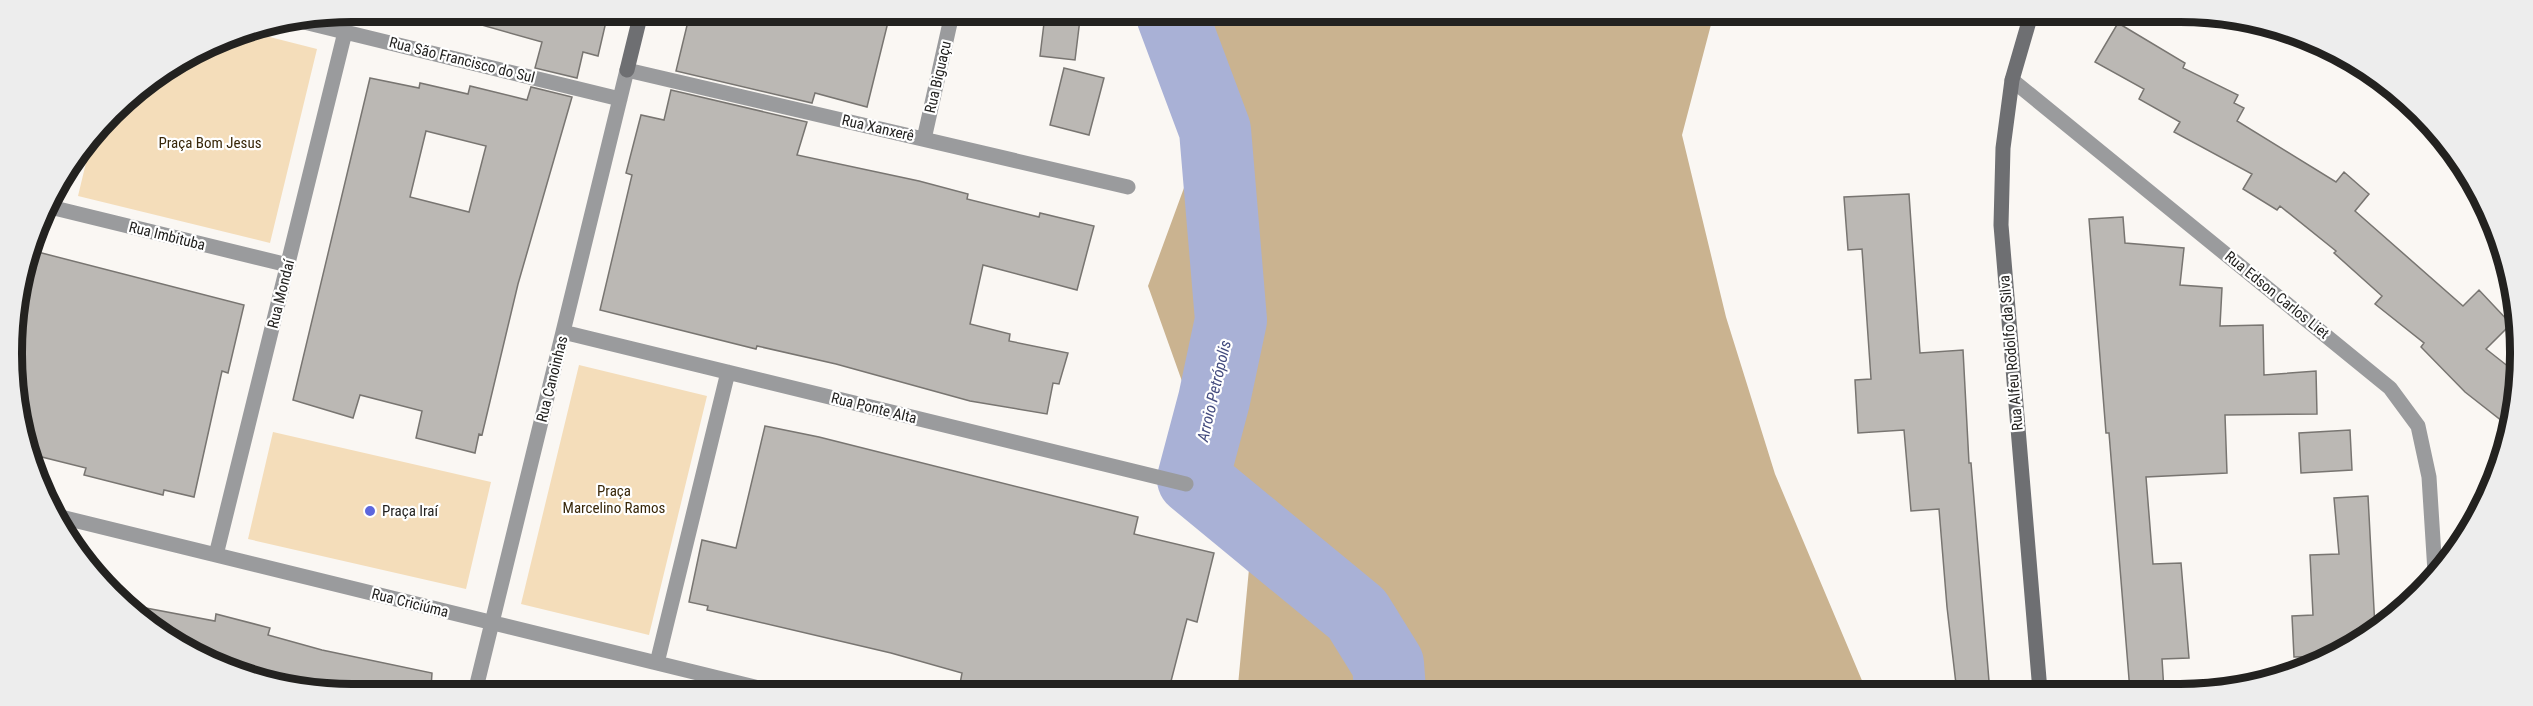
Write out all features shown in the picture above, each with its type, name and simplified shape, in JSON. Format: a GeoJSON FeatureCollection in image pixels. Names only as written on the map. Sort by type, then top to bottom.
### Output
{"type":"FeatureCollection","features":[{"type":"Feature","properties":{"kind":"street"},"geometry":{"type":"LineString","coordinates":[[627,70],[639,22]]}},
{"type":"Feature","properties":{"kind":"street","name":"Rua Biguaçu"},"geometry":{"type":"LineString","coordinates":[[924,139],[950,22]]}},
{"type":"Feature","properties":{"kind":"street","name":"Rua Alfeu Rodolfo da Silva"},"geometry":{"type":"LineString","coordinates":[[2029,22],[2012,80],[2003,148],[2001,225],[2039,684]]}},
{"type":"Feature","properties":{"kind":"street","name":"Rua São Francisco do Sul"},"geometry":{"type":"LineString","coordinates":[[315,25],[620,99]]}},
{"type":"Feature","properties":{"kind":"street","name":"Rua Mondaí"},"geometry":{"type":"LineString","coordinates":[[216,555],[345,32]]}},
{"type":"Feature","properties":{"kind":"street","name":"Rua Canoinhas"},"geometry":{"type":"LineString","coordinates":[[477,684],[627,70]]}},
{"type":"Feature","properties":{"kind":"street","name":"Rua Xanxerê"},"geometry":{"type":"LineString","coordinates":[[627,70],[1128,187]]}},
{"type":"Feature","properties":{"kind":"street","name":"Rua Edson Carlos Liet"},"geometry":{"type":"LineString","coordinates":[[2012,80],[2390,388],[2418,426],[2429,477],[2434,563]]}},
{"type":"Feature","properties":{"kind":"street","name":"Rua Imbituba"},"geometry":{"type":"LineString","coordinates":[[56,209],[288,265]]}},
{"type":"Feature","properties":{"kind":"street","name":"Rua Ponte Alta"},"geometry":{"type":"LineString","coordinates":[[563,332],[1186,484]]}},
{"type":"Feature","properties":{"kind":"street"},"geometry":{"type":"LineString","coordinates":[[657,663],[728,372]]}},
{"type":"Feature","properties":{"kind":"street","name":"Rua Criciúma"},"geometry":{"type":"LineString","coordinates":[[67,519],[743,684]]}},
{"type":"Feature","properties":{"kind":"green space","name":"Praça Bom Jesus"},"geometry":{"type":"Polygon","coordinates":[[[263,35],[317,49],[270,243],[78,196],[87,157],[91,152],[119,119],[169,78],[207,57],[263,35]]]}},
{"type":"Feature","properties":{"kind":"green space","name":"Praça Marcelino Ramos"},"geometry":{"type":"Polygon","coordinates":[[[579,365],[707,396],[649,635],[521,604],[579,365]]]}},
{"type":"Feature","properties":{"kind":"green space","name":"Praça Iraí"},"geometry":{"type":"Polygon","coordinates":[[[273,432],[491,482],[466,589],[248,539],[273,432]]]}},
{"type":"Feature","properties":{"kind":"shaded area"},"geometry":{"type":"Polygon","coordinates":[[[1145,22],[1712,22],[1682,135],[1726,317],[1775,474],[1863,684],[1238,684],[1249,569],[1148,286],[1199,147],[1145,22]]]}},
{"type":"Feature","properties":{"kind":"building"},"geometry":{"type":"Polygon","coordinates":[[[471,22],[606,22],[598,56],[583,52],[577,78],[535,68],[542,42],[471,22]]]}},
{"type":"Feature","properties":{"kind":"building"},"geometry":{"type":"Polygon","coordinates":[[[688,22],[888,22],[867,107],[815,93],[812,103],[676,71],[688,22]]]}},
{"type":"Feature","properties":{"kind":"building"},"geometry":{"type":"Polygon","coordinates":[[[1044,22],[1080,22],[1075,60],[1040,56],[1044,22]]]}},
{"type":"Feature","properties":{"kind":"building"},"geometry":{"type":"Polygon","coordinates":[[[2118,23],[2185,63],[2183,68],[2238,95],[2234,103],[2244,108],[2237,121],[2336,182],[2344,172],[2369,194],[2355,211],[2463,306],[2479,290],[2509,322],[2509,326],[2486,349],[2510,368],[2503,422],[2465,392],[2421,347],[2424,343],[2375,304],[2382,296],[2334,253],[2336,251],[2280,206],[2277,210],[2243,189],[2252,174],[2174,132],[2180,122],[2139,99],[2144,89],[2095,62],[2118,23]]]}},
{"type":"Feature","properties":{"kind":"building"},"geometry":{"type":"Polygon","coordinates":[[[1064,68],[1104,78],[1089,135],[1050,125],[1064,68]]]}},
{"type":"Feature","properties":{"kind":"building"},"geometry":{"type":"Polygon","coordinates":[[[370,78],[419,88],[420,83],[468,94],[470,86],[527,100],[531,87],[572,97],[518,284],[482,435],[479,434],[475,453],[416,438],[422,411],[360,395],[353,418],[293,400],[370,78]],[[426,131],[410,197],[469,212],[486,146],[426,131]]]}},
{"type":"Feature","properties":{"kind":"building"},"geometry":{"type":"Polygon","coordinates":[[[671,90],[807,122],[797,155],[919,181],[968,194],[967,199],[1039,217],[1040,213],[1094,226],[1077,290],[983,265],[970,324],[1010,334],[1009,341],[1068,353],[1059,384],[1053,383],[1047,414],[970,401],[836,364],[757,346],[756,349],[600,310],[632,175],[626,173],[641,115],[664,120],[671,90]]]}},
{"type":"Feature","properties":{"kind":"building"},"geometry":{"type":"Polygon","coordinates":[[[1909,194],[1920,353],[1963,350],[1969,463],[1971,463],[1989,681],[1956,684],[1939,509],[1911,511],[1904,430],[1858,433],[1855,380],[1871,379],[1862,249],[1848,250],[1844,197],[1909,194]]]}},
{"type":"Feature","properties":{"kind":"building"},"geometry":{"type":"Polygon","coordinates":[[[2123,217],[2125,243],[2184,248],[2180,285],[2222,288],[2220,326],[2263,325],[2264,375],[2316,371],[2317,414],[2225,415],[2227,473],[2146,477],[2153,564],[2181,563],[2189,658],[2162,659],[2164,684],[2129,684],[2089,219],[2123,217]]]}},
{"type":"Feature","properties":{"kind":"building"},"geometry":{"type":"Polygon","coordinates":[[[38,252],[244,305],[228,373],[222,371],[194,497],[164,490],[163,495],[84,475],[86,468],[39,456],[29,417],[23,375],[23,331],[29,289],[38,252]]]}},
{"type":"Feature","properties":{"kind":"building"},"geometry":{"type":"Polygon","coordinates":[[[765,426],[819,437],[1138,517],[1134,534],[1214,553],[1197,622],[1187,619],[1170,684],[960,684],[962,673],[891,653],[707,610],[708,606],[689,602],[702,540],[736,548],[765,426]]]}},
{"type":"Feature","properties":{"kind":"building"},"geometry":{"type":"Polygon","coordinates":[[[2350,430],[2352,470],[2301,473],[2299,433],[2350,430]]]}},
{"type":"Feature","properties":{"kind":"building"},"geometry":{"type":"Polygon","coordinates":[[[2368,496],[2375,620],[2326,649],[2309,657],[2294,657],[2292,616],[2313,615],[2310,555],[2339,554],[2334,498],[2368,496]]]}},
{"type":"Feature","properties":{"kind":"building"},"geometry":{"type":"Polygon","coordinates":[[[143,607],[215,621],[216,614],[270,628],[268,635],[322,650],[432,673],[431,684],[331,683],[289,677],[247,666],[207,649],[169,628],[143,607]]]}},
{"type":"Feature","properties":{"kind":"waterway","name":"Arroio Petrópolis"},"geometry":{"type":"LineString","coordinates":[[1175,22],[1215,130],[1231,320],[1214,400],[1193,479],[1357,614],[1388,664],[1390,684]]}},
{"type":"Feature","properties":{"kind":"place","name":"Praça Iraí"},"geometry":{"type":"Point","coordinates":[370,511]}}]}
